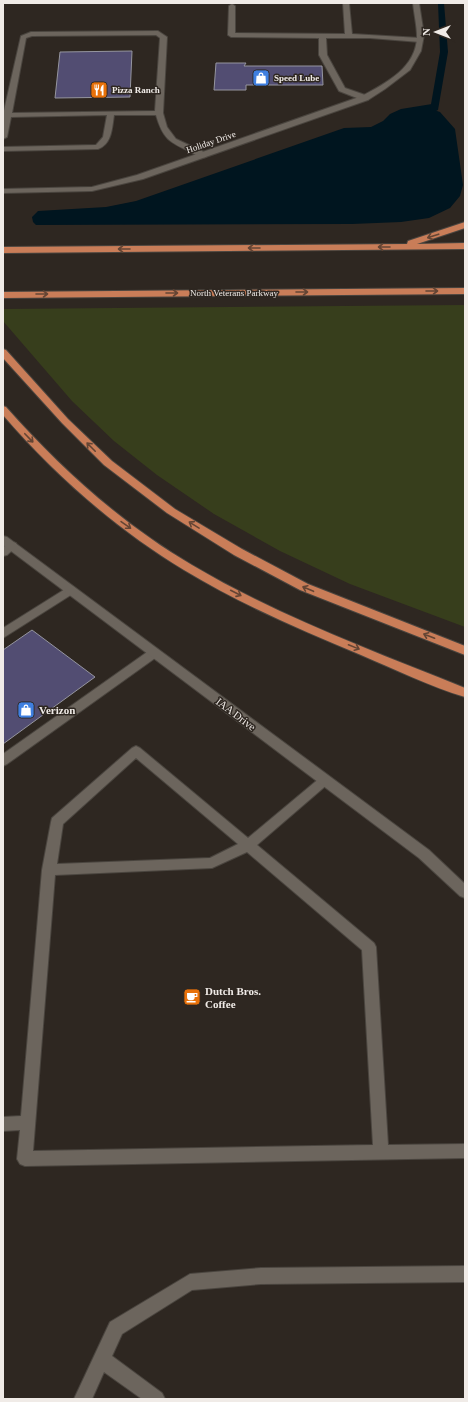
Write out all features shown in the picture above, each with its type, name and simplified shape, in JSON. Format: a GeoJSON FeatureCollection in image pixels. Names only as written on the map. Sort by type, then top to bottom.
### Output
{"type":"FeatureCollection","features":[{"type":"Feature","properties":{"kind":"highway"},"geometry":{"type":"LineString","coordinates":[[400,246],[465,225]]}},
{"type":"Feature","properties":{"kind":"highway"},"geometry":{"type":"LineString","coordinates":[[3,250],[465,246]]}},
{"type":"Feature","properties":{"kind":"highway","name":"North Veterans Parkway"},"geometry":{"type":"LineString","coordinates":[[3,294],[465,291]]}},
{"type":"Feature","properties":{"kind":"highway"},"geometry":{"type":"LineString","coordinates":[[3,352],[60,415],[108,463],[171,511],[238,552],[304,588],[465,650]]}},
{"type":"Feature","properties":{"kind":"highway"},"geometry":{"type":"LineString","coordinates":[[3,409],[64,475],[119,520],[181,563],[226,588],[298,624],[465,693]]}},
{"type":"Feature","properties":{"kind":"street"},"geometry":{"type":"LineString","coordinates":[[346,3],[349,36]]}},
{"type":"Feature","properties":{"kind":"street"},"geometry":{"type":"LineString","coordinates":[[232,6],[231,35],[349,36],[420,40],[416,3]]}},
{"type":"Feature","properties":{"kind":"street"},"geometry":{"type":"LineString","coordinates":[[3,136],[23,37],[31,34],[158,33],[164,37],[160,113],[163,127],[173,141],[202,156]]}},
{"type":"Feature","properties":{"kind":"street"},"geometry":{"type":"LineString","coordinates":[[322,36],[323,55],[342,88],[365,98]]}},
{"type":"Feature","properties":{"kind":"street","name":"Holiday Drive"},"geometry":{"type":"LineString","coordinates":[[3,191],[74,190],[111,186],[202,156],[365,98],[389,84],[406,71],[416,56],[420,40]]}},
{"type":"Feature","properties":{"kind":"street"},"geometry":{"type":"LineString","coordinates":[[3,150],[98,147],[107,138],[111,113]]}},
{"type":"Feature","properties":{"kind":"street"},"geometry":{"type":"LineString","coordinates":[[7,116],[160,113]]}},
{"type":"Feature","properties":{"kind":"street","name":"IAA Drive"},"geometry":{"type":"LineString","coordinates":[[6,546],[70,590],[424,854],[465,892]]}},
{"type":"Feature","properties":{"kind":"street"},"geometry":{"type":"LineString","coordinates":[[3,634],[70,590]]}},
{"type":"Feature","properties":{"kind":"street"},"geometry":{"type":"LineString","coordinates":[[3,761],[154,653]]}},
{"type":"Feature","properties":{"kind":"street"},"geometry":{"type":"LineString","coordinates":[[381,1153],[369,947],[136,751],[57,822],[49,870],[25,1159],[381,1153],[465,1151]]}},
{"type":"Feature","properties":{"kind":"street"},"geometry":{"type":"LineString","coordinates":[[49,870],[212,863],[249,845],[325,780]]}},
{"type":"Feature","properties":{"kind":"street"},"geometry":{"type":"LineString","coordinates":[[3,1124],[28,1123]]}},
{"type":"Feature","properties":{"kind":"street"},"geometry":{"type":"LineString","coordinates":[[83,1399],[116,1328],[190,1282],[261,1276],[465,1274]]}},
{"type":"Feature","properties":{"kind":"street"},"geometry":{"type":"LineString","coordinates":[[101,1359],[156,1399]]}},
{"type":"Feature","properties":{"kind":"green space"},"geometry":{"type":"Polygon","coordinates":[[[465,305],[465,627],[350,584],[280,551],[214,514],[157,475],[114,441],[72,401],[3,321],[3,309],[465,305]]]}},
{"type":"Feature","properties":{"kind":"water"},"geometry":{"type":"Polygon","coordinates":[[[432,104],[434,110],[440,112],[455,129],[463,185],[460,196],[450,208],[429,218],[401,222],[352,224],[36,225],[33,222],[32,217],[38,211],[106,207],[136,201],[344,128],[371,127],[383,121],[390,114],[401,109],[432,104]]]}},
{"type":"Feature","properties":{"kind":"building"},"geometry":{"type":"Polygon","coordinates":[[[132,51],[130,97],[55,98],[60,52],[132,51]]]}},
{"type":"Feature","properties":{"kind":"building"},"geometry":{"type":"Polygon","coordinates":[[[216,63],[246,63],[244,66],[322,66],[323,85],[246,85],[246,90],[214,90],[216,63]]]}},
{"type":"Feature","properties":{"kind":"building","name":"Verizon"},"geometry":{"type":"Polygon","coordinates":[[[32,630],[95,677],[3,744],[3,650],[32,630]]]}},
{"type":"Feature","properties":{"kind":"waterway"},"geometry":{"type":"LineString","coordinates":[[434,110],[444,52],[441,3]]}},
{"type":"Feature","properties":{"kind":"place","name":"Speed Lube"},"geometry":{"type":"Point","coordinates":[261,78]}},
{"type":"Feature","properties":{"kind":"place","name":"Pizza Ranch"},"geometry":{"type":"Point","coordinates":[99,90]}},
{"type":"Feature","properties":{"kind":"place","name":"Verizon"},"geometry":{"type":"Point","coordinates":[26,710]}},
{"type":"Feature","properties":{"kind":"place","name":"Dutch Bros. Coffee"},"geometry":{"type":"Point","coordinates":[192,997]}}]}
